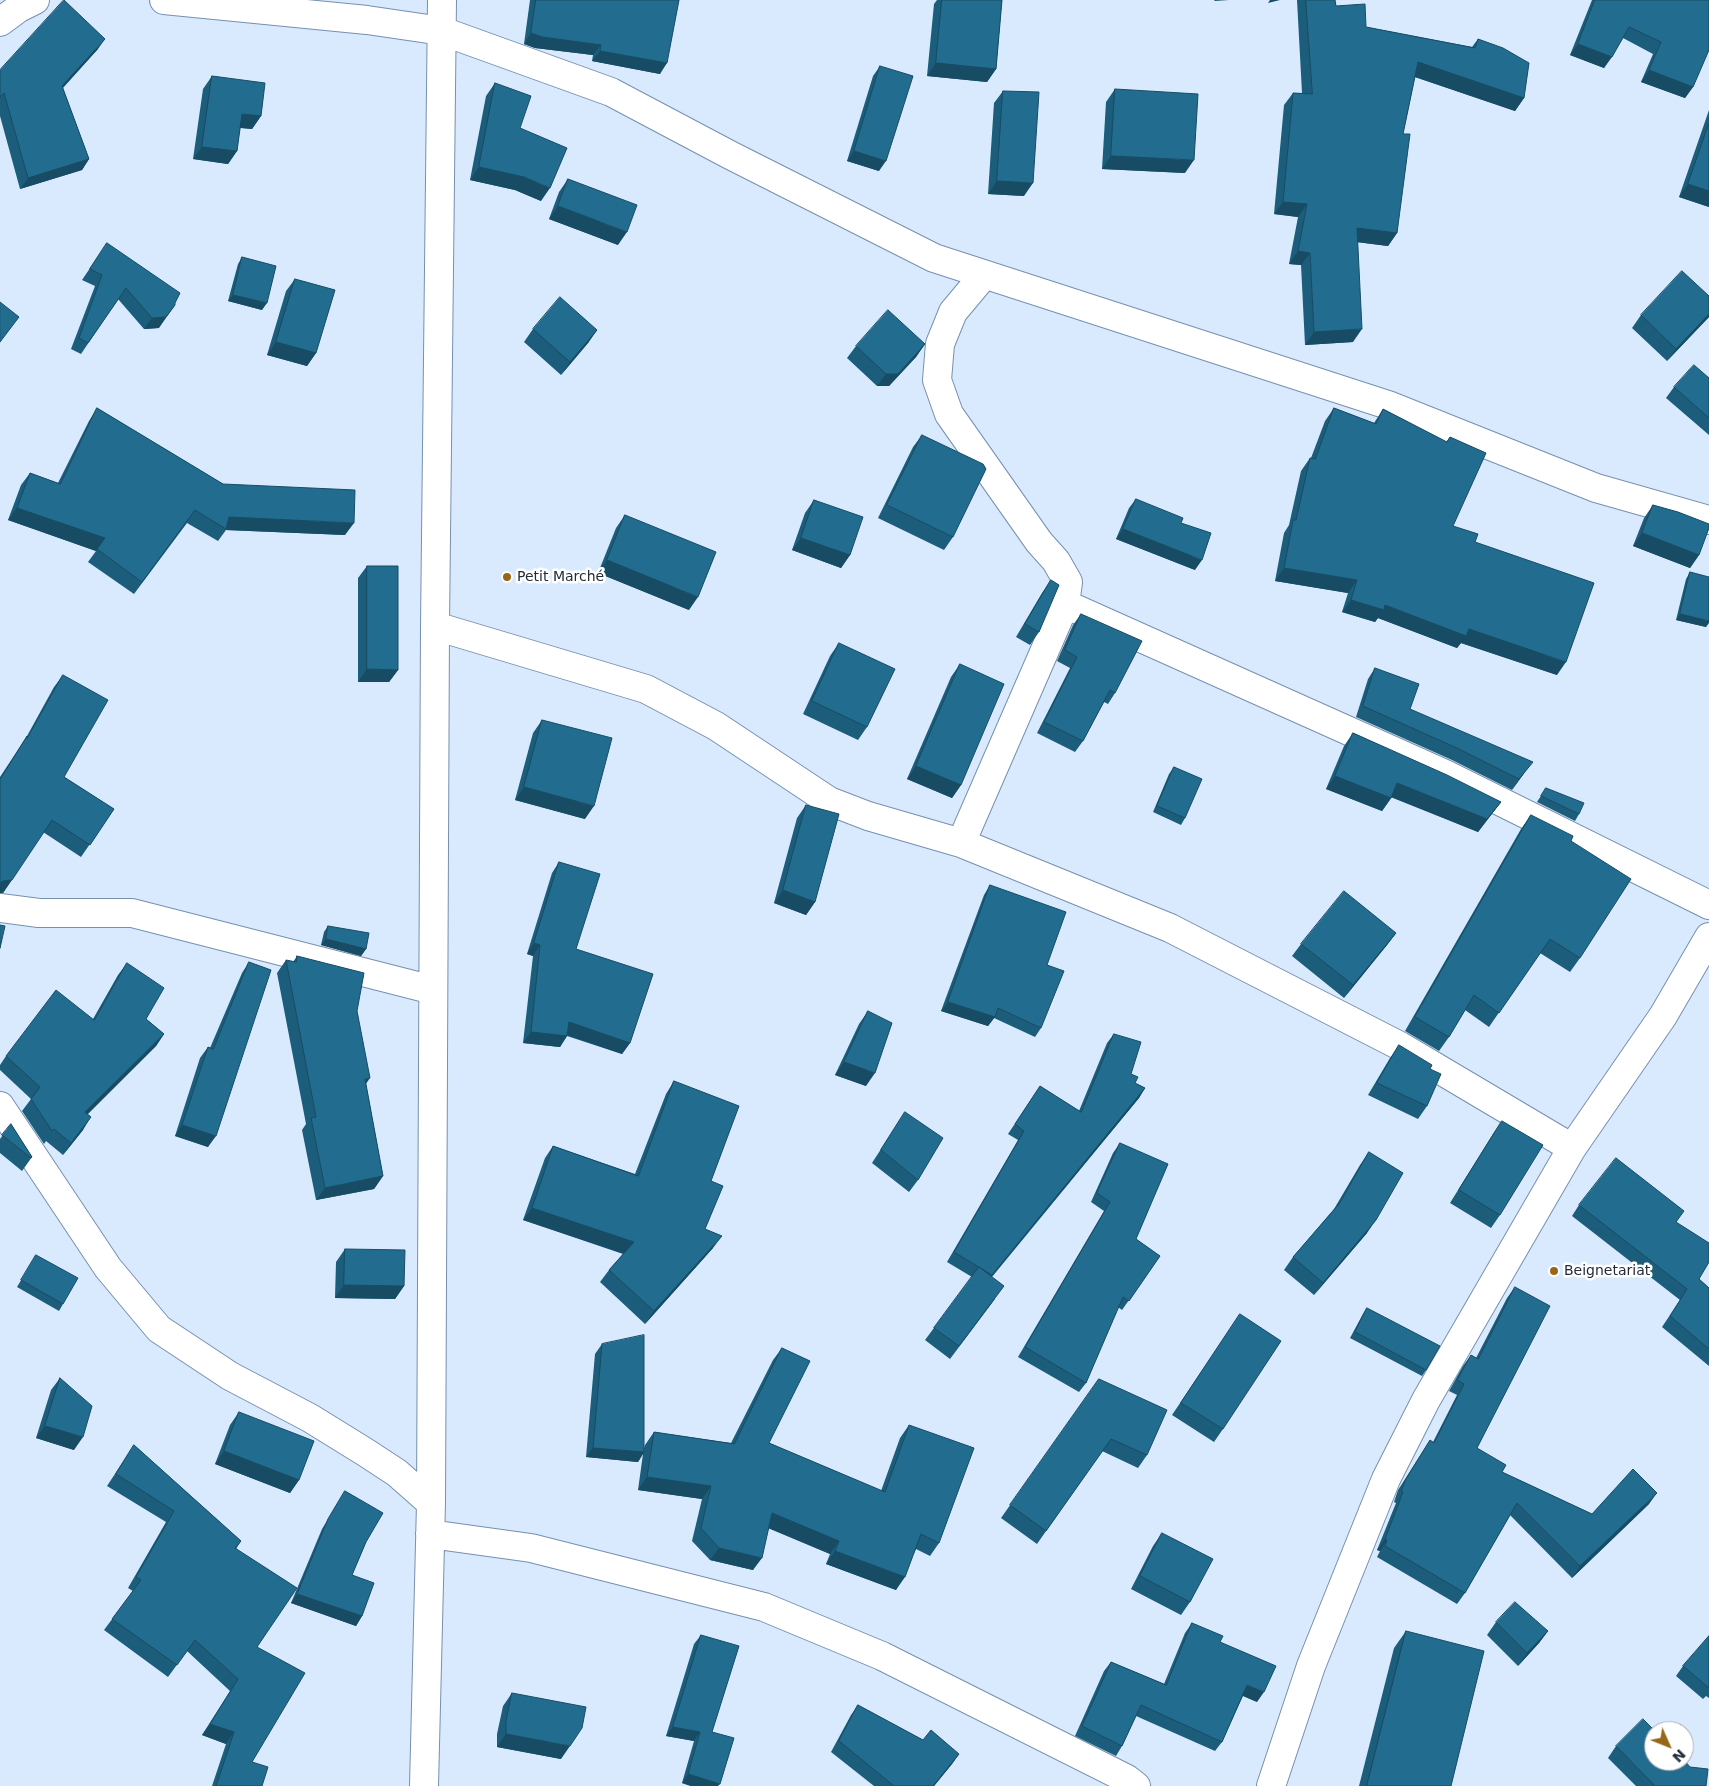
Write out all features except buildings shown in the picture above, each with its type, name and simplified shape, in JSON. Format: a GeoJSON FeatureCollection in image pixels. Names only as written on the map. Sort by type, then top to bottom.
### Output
{"type":"FeatureCollection","features":[{"type":"Feature","properties":{"kind":"street"},"geometry":{"type":"LineString","coordinates":[[0,22],[19,8],[35,0]]}},
{"type":"Feature","properties":{"kind":"street"},"geometry":{"type":"LineString","coordinates":[[164,0],[367,20],[442,31],[611,92],[730,155],[934,258],[1388,405],[1596,488],[1709,520]]}},
{"type":"Feature","properties":{"kind":"street"},"geometry":{"type":"LineString","coordinates":[[424,1786],[431,1504],[435,626],[442,0]]}},
{"type":"Feature","properties":{"kind":"street"},"geometry":{"type":"LineString","coordinates":[[961,843],[1065,604],[1068,582],[1056,561],[1039,542],[950,414],[937,380],[940,344],[953,312],[984,275]]}},
{"type":"Feature","properties":{"kind":"street"},"geometry":{"type":"LineString","coordinates":[[1065,604],[1446,774],[1709,905]]}},
{"type":"Feature","properties":{"kind":"street"},"geometry":{"type":"LineString","coordinates":[[435,626],[646,689],[716,726],[829,801],[868,816],[961,843],[1170,928],[1400,1046],[1572,1148]]}},
{"type":"Feature","properties":{"kind":"street"},"geometry":{"type":"LineString","coordinates":[[0,908],[40,913],[132,913],[434,990]]}},
{"type":"Feature","properties":{"kind":"street"},"geometry":{"type":"LineString","coordinates":[[1271,1786],[1310,1666],[1386,1479],[1426,1400],[1572,1148],[1663,1016],[1709,937]]}},
{"type":"Feature","properties":{"kind":"street"},"geometry":{"type":"LineString","coordinates":[[0,1106],[108,1268],[159,1329],[230,1376],[310,1418],[365,1452],[397,1473],[431,1504]]}},
{"type":"Feature","properties":{"kind":"street"},"geometry":{"type":"LineString","coordinates":[[430,1534],[531,1548],[764,1607],[882,1656],[1125,1784]]}},
{"type":"Feature","properties":{"kind":"place","name":"Petit Marché"},"geometry":{"type":"Point","coordinates":[507,577]}},
{"type":"Feature","properties":{"kind":"place","name":"Beignetariat"},"geometry":{"type":"Point","coordinates":[1554,1271]}}]}
